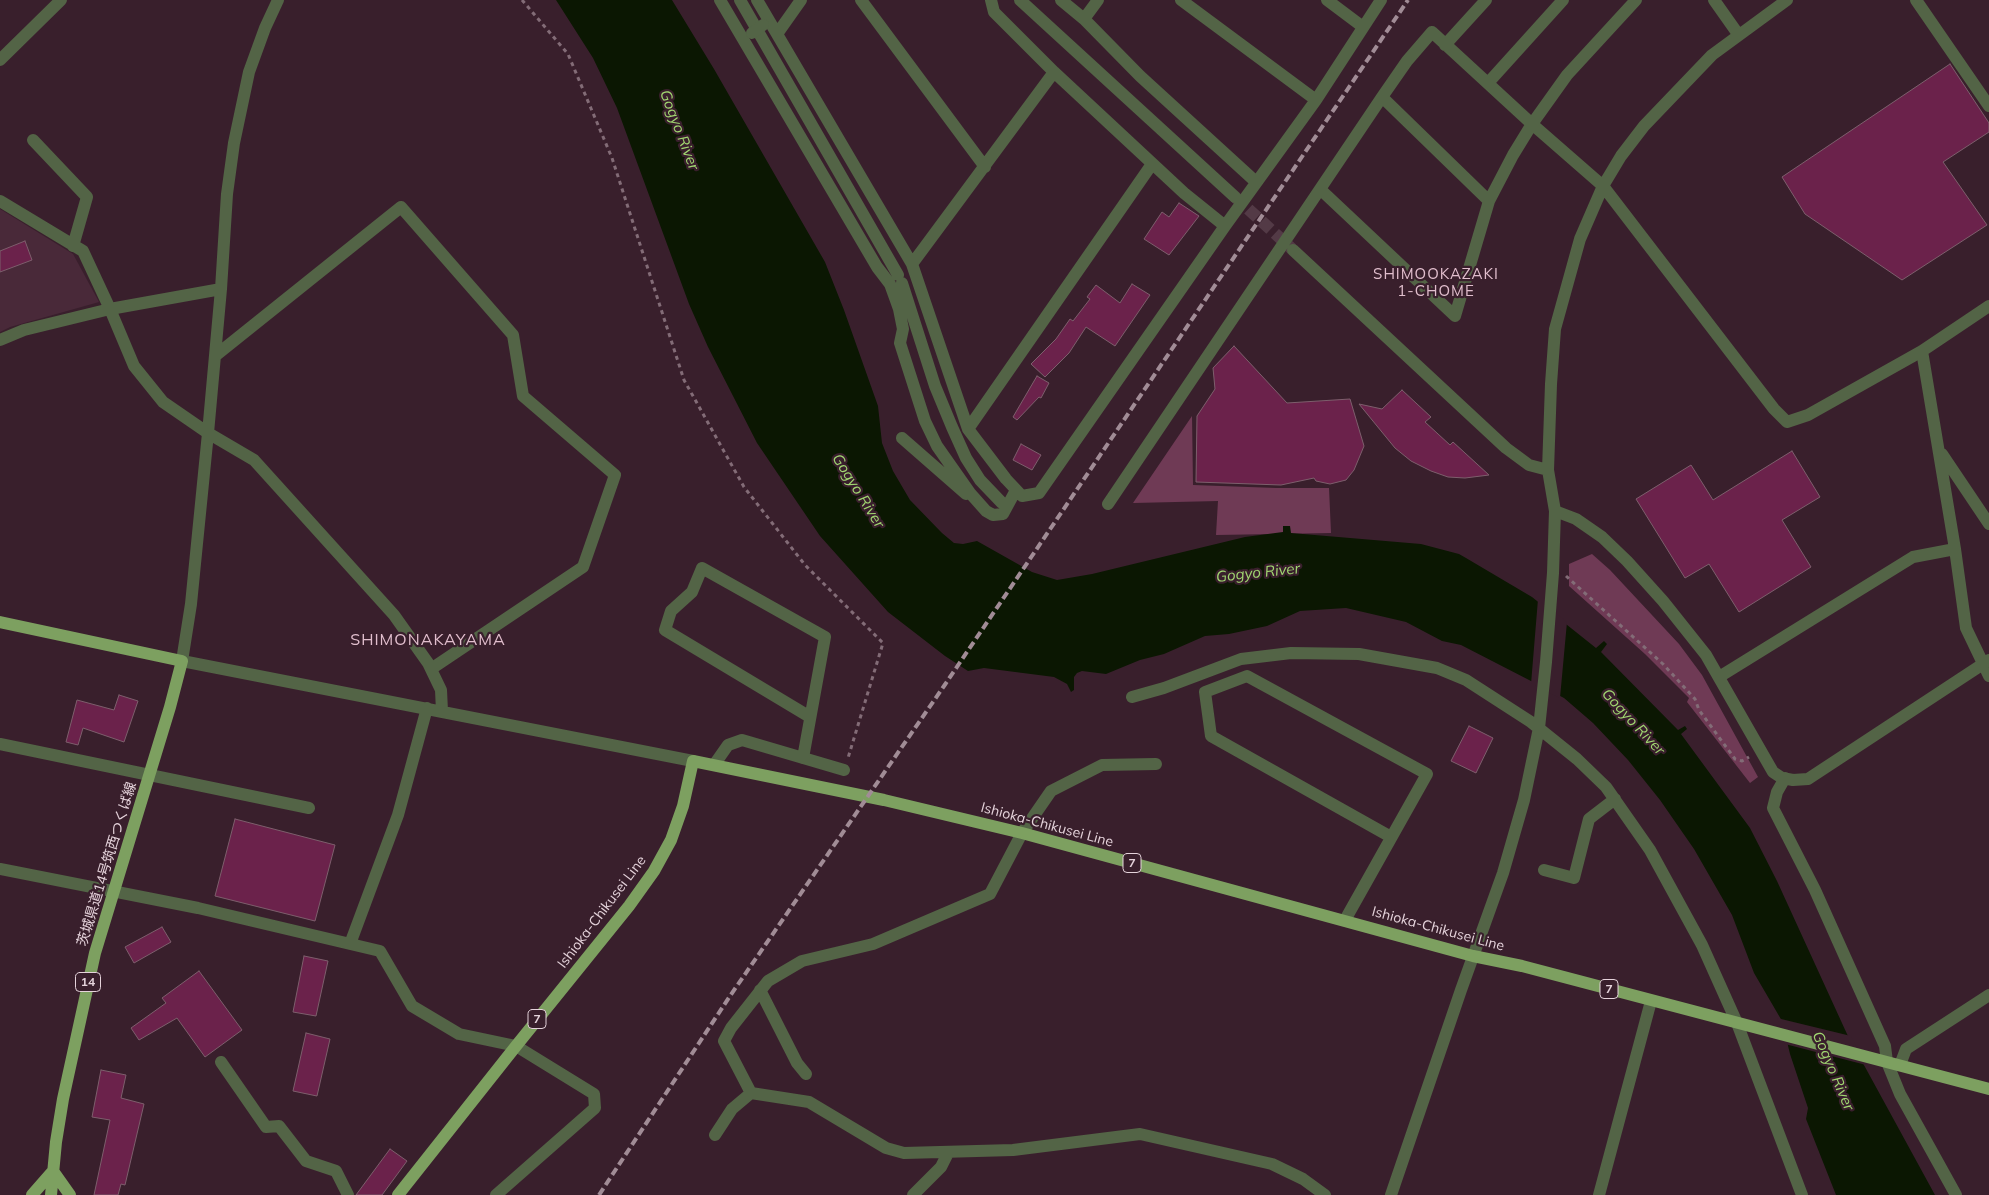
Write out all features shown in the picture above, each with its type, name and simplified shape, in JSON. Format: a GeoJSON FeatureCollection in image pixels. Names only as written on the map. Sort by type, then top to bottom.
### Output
{"type":"FeatureCollection","features":[{"type":"Feature","properties":{"kind":"main road"},"geometry":{"type":"LineString","coordinates":[[0,622],[182,661]]}},
{"type":"Feature","properties":{"kind":"main road","name":"茨城県道14号筑西つくば線"},"geometry":{"type":"LineString","coordinates":[[51,1195],[57,1133],[74,1045],[95,953],[175,691],[182,661]]}},
{"type":"Feature","properties":{"kind":"main road","name":"Ishioka-Chikusei Line"},"geometry":{"type":"LineString","coordinates":[[398,1195],[629,906],[654,871],[671,840],[684,806],[693,761],[884,800],[1022,833],[1473,956],[1522,966],[1989,1089]]}},
{"type":"Feature","properties":{"kind":"main road"},"geometry":{"type":"LineString","coordinates":[[32,1195],[52,1171],[70,1195]]}},
{"type":"Feature","properties":{"kind":"street"},"geometry":{"type":"LineString","coordinates":[[0,60],[61,0]]}},
{"type":"Feature","properties":{"kind":"street"},"geometry":{"type":"LineString","coordinates":[[278,0],[252,63],[241,107],[227,194],[221,289],[208,433],[191,604],[182,661],[693,761]]}},
{"type":"Feature","properties":{"kind":"street"},"geometry":{"type":"LineString","coordinates":[[720,0],[747,35],[877,267],[897,281],[916,278]]}},
{"type":"Feature","properties":{"kind":"street"},"geometry":{"type":"LineString","coordinates":[[740,0],[897,281],[935,386],[962,450],[980,480],[1002,503]]}},
{"type":"Feature","properties":{"kind":"street"},"geometry":{"type":"LineString","coordinates":[[756,0],[766,22],[777,34],[912,264],[968,429],[1022,496],[1038,493],[1256,182],[1316,100],[1381,0]]}},
{"type":"Feature","properties":{"kind":"street"},"geometry":{"type":"LineString","coordinates":[[777,34],[801,0]]}},
{"type":"Feature","properties":{"kind":"street"},"geometry":{"type":"LineString","coordinates":[[861,0],[985,168]]}},
{"type":"Feature","properties":{"kind":"street"},"geometry":{"type":"LineString","coordinates":[[991,0],[994,12],[1054,72],[1184,193],[1225,226]]}},
{"type":"Feature","properties":{"kind":"street"},"geometry":{"type":"LineString","coordinates":[[1020,0],[1235,197]]}},
{"type":"Feature","properties":{"kind":"street"},"geometry":{"type":"LineString","coordinates":[[1061,0],[1084,19],[1140,76],[1256,182]]}},
{"type":"Feature","properties":{"kind":"street"},"geometry":{"type":"LineString","coordinates":[[1084,19],[1098,0]]}},
{"type":"Feature","properties":{"kind":"street"},"geometry":{"type":"LineString","coordinates":[[1181,0],[1316,100]]}},
{"type":"Feature","properties":{"kind":"street"},"geometry":{"type":"LineString","coordinates":[[1327,0],[1363,27]]}},
{"type":"Feature","properties":{"kind":"street"},"geometry":{"type":"LineString","coordinates":[[1445,45],[1486,0]]}},
{"type":"Feature","properties":{"kind":"street"},"geometry":{"type":"LineString","coordinates":[[1488,84],[1562,0]]}},
{"type":"Feature","properties":{"kind":"street"},"geometry":{"type":"LineString","coordinates":[[1321,190],[1455,316],[1489,201],[1513,155],[1532,124],[1567,75],[1636,0]]}},
{"type":"Feature","properties":{"kind":"street"},"geometry":{"type":"LineString","coordinates":[[1714,0],[1738,34]]}},
{"type":"Feature","properties":{"kind":"street"},"geometry":{"type":"LineString","coordinates":[[1391,1195],[1503,873],[1524,800],[1539,724],[1558,573],[1555,511],[1548,470],[1550,384],[1555,329],[1580,239],[1603,186],[1621,156],[1644,126],[1706,61],[1738,34],[1787,0]]}},
{"type":"Feature","properties":{"kind":"street"},"geometry":{"type":"LineString","coordinates":[[1916,0],[1989,106]]}},
{"type":"Feature","properties":{"kind":"street"},"geometry":{"type":"LineString","coordinates":[[747,35],[766,22]]}},
{"type":"Feature","properties":{"kind":"street"},"geometry":{"type":"LineString","coordinates":[[1108,504],[1382,97],[1407,61],[1432,32],[1603,186],[1774,409],[1787,422],[1808,415],[1922,351],[1987,311]]}},
{"type":"Feature","properties":{"kind":"street"},"geometry":{"type":"LineString","coordinates":[[912,264],[985,168],[1054,72]]}},
{"type":"Feature","properties":{"kind":"street"},"geometry":{"type":"LineString","coordinates":[[1382,97],[1489,201]]}},
{"type":"Feature","properties":{"kind":"street"},"geometry":{"type":"LineString","coordinates":[[33,140],[87,197],[74,246]]}},
{"type":"Feature","properties":{"kind":"street"},"geometry":{"type":"LineString","coordinates":[[968,429],[1152,164]]}},
{"type":"Feature","properties":{"kind":"street"},"geometry":{"type":"LineString","coordinates":[[0,201],[83,251],[134,366],[163,402],[208,433],[254,460],[394,615],[431,669],[441,690],[442,711]]}},
{"type":"Feature","properties":{"kind":"street"},"geometry":{"type":"LineString","coordinates":[[214,356],[401,207],[513,335],[523,396],[615,475],[583,567],[431,669]]}},
{"type":"Feature","properties":{"kind":"street"},"geometry":{"type":"LineString","coordinates":[[1293,250],[1517,458],[1529,465],[1548,470]]}},
{"type":"Feature","properties":{"kind":"street"},"geometry":{"type":"LineString","coordinates":[[897,281],[903,329],[900,343],[925,421],[937,446],[970,493],[982,506]]}},
{"type":"Feature","properties":{"kind":"street"},"geometry":{"type":"LineString","coordinates":[[0,340],[24,330],[110,309],[221,289]]}},
{"type":"Feature","properties":{"kind":"street"},"geometry":{"type":"LineString","coordinates":[[1555,511],[1587,525],[1627,561],[1682,624],[1706,655],[1772,772],[1793,780],[1808,779],[1987,667],[1966,628],[1955,549],[1922,351]]}},
{"type":"Feature","properties":{"kind":"street"},"geometry":{"type":"LineString","coordinates":[[902,438],[959,490],[993,515],[1003,514],[1016,490]]}},
{"type":"Feature","properties":{"kind":"street"},"geometry":{"type":"LineString","coordinates":[[1939,450],[1989,524]]}},
{"type":"Feature","properties":{"kind":"street"},"geometry":{"type":"LineString","coordinates":[[1719,678],[1913,557],[1955,549]]}},
{"type":"Feature","properties":{"kind":"street"},"geometry":{"type":"LineString","coordinates":[[802,758],[810,717],[825,638],[702,568],[692,592],[671,610],[665,630],[810,717]]}},
{"type":"Feature","properties":{"kind":"street"},"geometry":{"type":"LineString","coordinates":[[1132,697],[1164,688],[1241,659],[1291,653],[1359,654],[1437,668],[1466,680],[1539,724],[1606,787],[1650,850],[1702,945],[1741,1024],[1802,1195]]}},
{"type":"Feature","properties":{"kind":"street"},"geometry":{"type":"LineString","coordinates":[[1344,920],[1427,774],[1247,676],[1205,692],[1211,736],[1391,837]]}},
{"type":"Feature","properties":{"kind":"street"},"geometry":{"type":"LineString","coordinates":[[350,944],[398,815],[427,708]]}},
{"type":"Feature","properties":{"kind":"street"},"geometry":{"type":"LineString","coordinates":[[714,765],[728,745],[742,740],[844,770]]}},
{"type":"Feature","properties":{"kind":"street"},"geometry":{"type":"LineString","coordinates":[[0,744],[309,808]]}},
{"type":"Feature","properties":{"kind":"street"},"geometry":{"type":"LineString","coordinates":[[751,1093],[724,1041],[731,1028],[768,981],[802,961],[873,944],[990,894],[1022,833],[1051,791],[1102,765],[1156,764]]}},
{"type":"Feature","properties":{"kind":"street"},"geometry":{"type":"LineString","coordinates":[[1784,778],[1777,792],[1773,808],[1819,898],[1885,1046],[1884,1061],[1900,1094],[1956,1195]]}},
{"type":"Feature","properties":{"kind":"street"},"geometry":{"type":"LineString","coordinates":[[1544,870],[1574,878],[1589,819],[1615,799]]}},
{"type":"Feature","properties":{"kind":"street"},"geometry":{"type":"LineString","coordinates":[[0,869],[198,908],[380,951],[412,1006],[459,1034],[516,1046],[594,1094],[595,1108],[496,1195]]}},
{"type":"Feature","properties":{"kind":"street"},"geometry":{"type":"LineString","coordinates":[[760,990],[797,1063],[806,1074]]}},
{"type":"Feature","properties":{"kind":"street"},"geometry":{"type":"LineString","coordinates":[[1900,1066],[1906,1049],[1989,995]]}},
{"type":"Feature","properties":{"kind":"street"},"geometry":{"type":"LineString","coordinates":[[1599,1195],[1651,1000]]}},
{"type":"Feature","properties":{"kind":"street"},"geometry":{"type":"LineString","coordinates":[[221,1062],[266,1127],[279,1126],[306,1161],[336,1171],[348,1195]]}},
{"type":"Feature","properties":{"kind":"street"},"geometry":{"type":"LineString","coordinates":[[715,1135],[732,1109],[751,1093],[809,1102],[886,1148],[904,1153],[1013,1150],[1140,1134],[1272,1164],[1303,1179],[1324,1195]]}},
{"type":"Feature","properties":{"kind":"street"},"geometry":{"type":"LineString","coordinates":[[913,1195],[941,1168],[948,1153]]}},
{"type":"Feature","properties":{"kind":"path"},"geometry":{"type":"LineString","coordinates":[[522,0],[568,54],[612,158],[684,380],[707,422],[744,487],[805,564],[883,643],[844,770]]}},
{"type":"Feature","properties":{"kind":"path"},"geometry":{"type":"LineString","coordinates":[[1558,573],[1629,631],[1669,670],[1695,699],[1699,710],[1735,759],[1742,761],[1750,756]]}},
{"type":"Feature","properties":{"kind":"shaded area"},"geometry":{"type":"Polygon","coordinates":[[[0,209],[73,254],[99,302],[10,327],[0,332],[0,209]]]}},
{"type":"Feature","properties":{"kind":"shaded area"},"geometry":{"type":"Polygon","coordinates":[[[1192,416],[1193,485],[1329,488],[1331,533],[1216,535],[1218,501],[1133,503],[1192,416]]]}},
{"type":"Feature","properties":{"kind":"shaded area"},"geometry":{"type":"Polygon","coordinates":[[[1592,554],[1610,570],[1679,644],[1702,675],[1758,777],[1750,783],[1687,702],[1689,698],[1645,654],[1569,586],[1569,564],[1592,554]]]}},
{"type":"Feature","properties":{"kind":"water","name":"Gogyo River"},"geometry":{"type":"Polygon","coordinates":[[[556,0],[672,0],[825,262],[878,406],[882,443],[893,471],[910,500],[954,543],[963,544],[977,541],[1032,572],[1057,580],[1092,574],[1245,537],[1283,532],[1283,526],[1290,526],[1291,533],[1421,544],[1459,554],[1532,597],[1596,648],[1604,641],[1607,644],[1601,652],[1678,730],[1685,726],[1687,729],[1681,734],[1750,828],[1777,881],[1847,1034],[1935,1195],[1836,1195],[1806,1119],[1808,1108],[1790,1054],[1782,1021],[1754,973],[1732,915],[1694,849],[1660,800],[1628,760],[1593,723],[1564,698],[1461,645],[1442,641],[1406,622],[1346,608],[1300,611],[1267,626],[1229,634],[1205,636],[1164,654],[1140,660],[1106,674],[1082,671],[1074,677],[1074,690],[1071,692],[1067,684],[1054,677],[984,668],[968,671],[945,656],[888,612],[820,536],[757,443],[708,347],[689,304],[617,108],[593,58],[556,0]]]}},
{"type":"Feature","properties":{"kind":"pier"},"geometry":{"type":"Polygon","coordinates":[[[1538,599],[1567,622],[1560,698],[1531,684],[1538,599]]]}},
{"type":"Feature","properties":{"kind":"pier"},"geometry":{"type":"Polygon","coordinates":[[[1777,1018],[1851,1036],[1866,1065],[1785,1044],[1777,1018]]]}},
{"type":"Feature","properties":{"kind":"building"},"geometry":{"type":"Polygon","coordinates":[[[1950,64],[1989,123],[1989,132],[1943,162],[1987,225],[1902,280],[1805,214],[1782,177],[1950,64]]]}},
{"type":"Feature","properties":{"kind":"building"},"geometry":{"type":"Polygon","coordinates":[[[1179,203],[1199,216],[1169,255],[1144,239],[1162,212],[1169,217],[1179,203]]]}},
{"type":"Feature","properties":{"kind":"building"},"geometry":{"type":"Polygon","coordinates":[[[25,241],[32,260],[0,272],[0,251],[25,241]]]}},
{"type":"Feature","properties":{"kind":"building"},"geometry":{"type":"Polygon","coordinates":[[[1132,284],[1150,295],[1115,346],[1086,327],[1069,353],[1045,377],[1031,364],[1056,339],[1070,319],[1073,321],[1090,299],[1087,297],[1096,285],[1120,303],[1132,284]]]}},
{"type":"Feature","properties":{"kind":"building"},"geometry":{"type":"Polygon","coordinates":[[[1234,346],[1287,403],[1350,399],[1364,446],[1354,470],[1346,480],[1330,484],[1316,481],[1314,478],[1281,485],[1196,482],[1197,416],[1215,389],[1213,368],[1234,346]]]}},
{"type":"Feature","properties":{"kind":"building"},"geometry":{"type":"Polygon","coordinates":[[[1037,376],[1049,383],[1041,398],[1039,397],[1017,420],[1013,417],[1037,376]]]}},
{"type":"Feature","properties":{"kind":"building"},"geometry":{"type":"Polygon","coordinates":[[[1402,390],[1431,417],[1425,422],[1450,445],[1453,442],[1489,475],[1465,478],[1448,477],[1411,461],[1395,448],[1359,404],[1382,409],[1402,390]]]}},
{"type":"Feature","properties":{"kind":"building"},"geometry":{"type":"Polygon","coordinates":[[[1021,444],[1041,455],[1032,470],[1013,460],[1021,444]]]}},
{"type":"Feature","properties":{"kind":"building"},"geometry":{"type":"Polygon","coordinates":[[[1792,451],[1820,497],[1782,520],[1811,567],[1739,612],[1709,564],[1685,578],[1636,499],[1691,465],[1713,500],[1792,451]]]}},
{"type":"Feature","properties":{"kind":"building"},"geometry":{"type":"Polygon","coordinates":[[[119,695],[138,701],[124,742],[83,728],[78,745],[66,742],[77,700],[114,710],[119,695]]]}},
{"type":"Feature","properties":{"kind":"building"},"geometry":{"type":"Polygon","coordinates":[[[1469,726],[1493,738],[1476,773],[1451,761],[1469,726]]]}},
{"type":"Feature","properties":{"kind":"building"},"geometry":{"type":"Polygon","coordinates":[[[235,819],[335,845],[315,921],[215,896],[235,819]]]}},
{"type":"Feature","properties":{"kind":"building"},"geometry":{"type":"Polygon","coordinates":[[[162,927],[171,942],[134,963],[125,947],[162,927]]]}},
{"type":"Feature","properties":{"kind":"building"},"geometry":{"type":"Polygon","coordinates":[[[304,956],[328,961],[316,1016],[293,1012],[304,956]]]}},
{"type":"Feature","properties":{"kind":"building"},"geometry":{"type":"Polygon","coordinates":[[[199,971],[242,1030],[205,1057],[177,1018],[139,1040],[131,1028],[166,1003],[162,998],[199,971]]]}},
{"type":"Feature","properties":{"kind":"building"},"geometry":{"type":"Polygon","coordinates":[[[306,1033],[330,1039],[317,1096],[293,1091],[306,1033]]]}},
{"type":"Feature","properties":{"kind":"building"},"geometry":{"type":"Polygon","coordinates":[[[101,1070],[126,1075],[121,1098],[144,1104],[125,1185],[121,1184],[118,1195],[94,1195],[110,1120],[92,1117],[101,1070]]]}},
{"type":"Feature","properties":{"kind":"building"},"geometry":{"type":"Polygon","coordinates":[[[390,1149],[407,1161],[382,1195],[356,1195],[390,1149]]]}},
{"type":"Feature","properties":{"kind":"tunnel"},"geometry":{"type":"LineString","coordinates":[[1235,197],[1292,249]]}},
{"type":"Feature","properties":{"kind":"railway"},"geometry":{"type":"LineString","coordinates":[[599,1195],[730,996],[944,686],[1408,0]]}},
{"type":"Feature","properties":{"kind":"district","name":"SHIMOOKAZAKI 1-CHOME"},"geometry":{"type":"Point","coordinates":[1436,282]}},
{"type":"Feature","properties":{"kind":"district","name":"SHIMONAKAYAMA"},"geometry":{"type":"Point","coordinates":[428,640]}}]}
